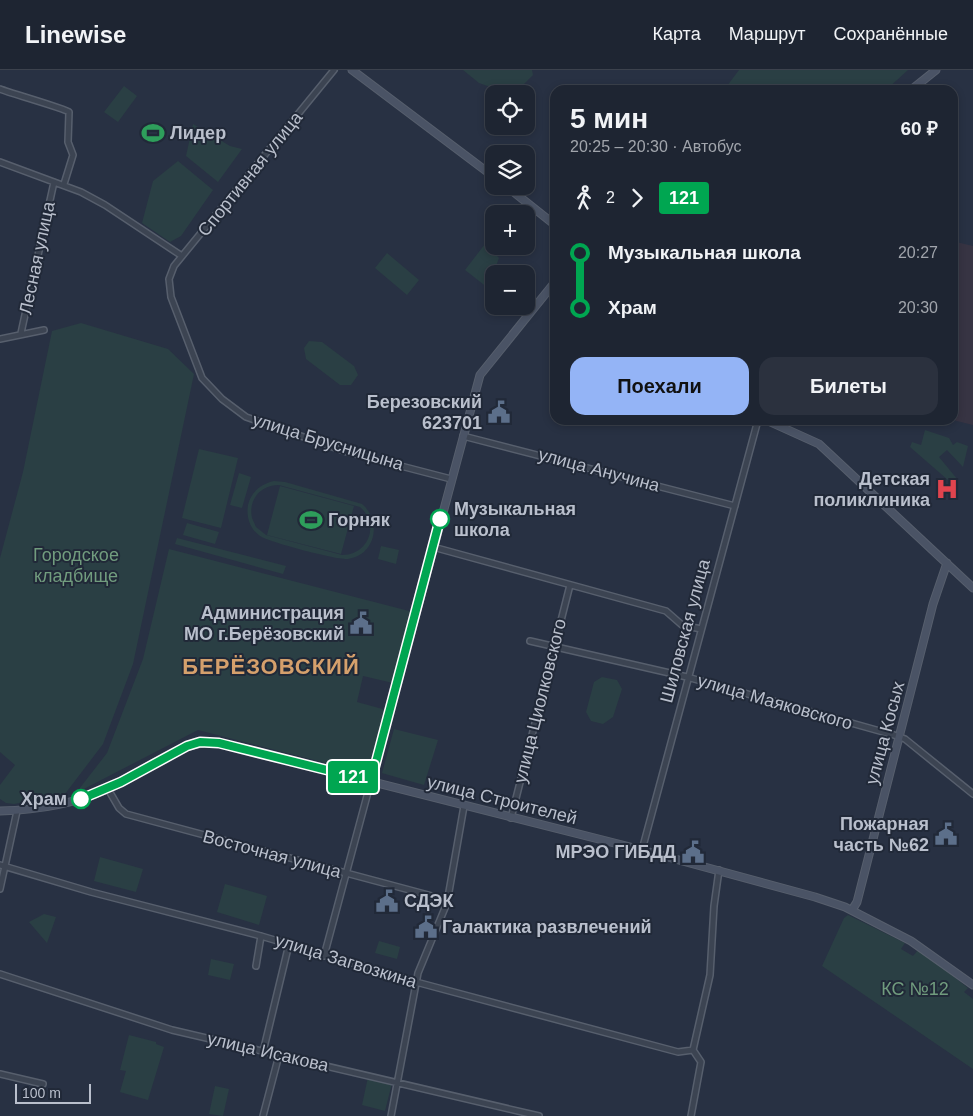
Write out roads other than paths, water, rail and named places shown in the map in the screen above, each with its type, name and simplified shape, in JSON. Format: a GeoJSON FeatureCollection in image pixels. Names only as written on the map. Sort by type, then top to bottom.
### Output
{"type":"FeatureCollection","features":[{"type":"Feature","properties":{"kind":"street","name":"Спортивная улица"},"geometry":{"type":"LineString","coordinates":[[169,279],[174,266],[334,70]]}},
{"type":"Feature","properties":{"kind":"street"},"geometry":{"type":"LineString","coordinates":[[352,70],[485,170]]}},
{"type":"Feature","properties":{"kind":"street"},"geometry":{"type":"LineString","coordinates":[[917,85],[936,70]]}},
{"type":"Feature","properties":{"kind":"street","name":"Лесная улица"},"geometry":{"type":"LineString","coordinates":[[0,89],[45,105],[66,108],[70,112],[68,142],[73,155],[64,184]]}},
{"type":"Feature","properties":{"kind":"street"},"geometry":{"type":"LineString","coordinates":[[0,162],[64,184],[105,204],[182,256]]}},
{"type":"Feature","properties":{"kind":"street","name":"Лесная улица"},"geometry":{"type":"LineString","coordinates":[[21,333],[54,182]]}},
{"type":"Feature","properties":{"kind":"street"},"geometry":{"type":"LineString","coordinates":[[518,195],[550,220]]}},
{"type":"Feature","properties":{"kind":"street","name":"улица Брусницына"},"geometry":{"type":"LineString","coordinates":[[169,279],[171,297],[202,378],[222,399],[246,417],[347,452],[451,479]]}},
{"type":"Feature","properties":{"kind":"street"},"geometry":{"type":"LineString","coordinates":[[324,956],[480,375],[550,288]]}},
{"type":"Feature","properties":{"kind":"street"},"geometry":{"type":"LineString","coordinates":[[0,339],[21,333],[44,330]]}},
{"type":"Feature","properties":{"kind":"street","name":"Шиловская улица"},"geometry":{"type":"LineString","coordinates":[[642,850],[687,677],[757,425]]}},
{"type":"Feature","properties":{"kind":"street"},"geometry":{"type":"LineString","coordinates":[[777,425],[819,444],[973,588]]}},
{"type":"Feature","properties":{"kind":"street","name":"улица Анучина"},"geometry":{"type":"LineString","coordinates":[[463,436],[735,506]]}},
{"type":"Feature","properties":{"kind":"street"},"geometry":{"type":"LineString","coordinates":[[433,547],[666,611],[682,625],[701,628]]}},
{"type":"Feature","properties":{"kind":"street","name":"улица Косых"},"geometry":{"type":"LineString","coordinates":[[852,910],[857,902],[936,594],[947,563]]}},
{"type":"Feature","properties":{"kind":"street","name":"улица Циолковского"},"geometry":{"type":"LineString","coordinates":[[511,818],[570,585]]}},
{"type":"Feature","properties":{"kind":"street","name":"улица Маяковского"},"geometry":{"type":"LineString","coordinates":[[530,641],[687,677],[899,737],[973,794]]}},
{"type":"Feature","properties":{"kind":"street","name":"улица Строителей"},"geometry":{"type":"LineString","coordinates":[[0,809],[15,811],[73,801],[108,789],[187,746],[200,742],[219,743],[642,850],[806,894],[852,910],[911,941],[973,985]]}},
{"type":"Feature","properties":{"kind":"street","name":"Восточная улица"},"geometry":{"type":"LineString","coordinates":[[108,789],[119,808],[126,814],[448,900]]}},
{"type":"Feature","properties":{"kind":"street"},"geometry":{"type":"LineString","coordinates":[[391,1116],[418,973],[448,900],[464,806]]}},
{"type":"Feature","properties":{"kind":"street"},"geometry":{"type":"LineString","coordinates":[[0,889],[15,811]]}},
{"type":"Feature","properties":{"kind":"street","name":"улица Загвозкина"},"geometry":{"type":"LineString","coordinates":[[3,866],[82,889],[261,936],[416,982],[678,1052],[692,1050]]}},
{"type":"Feature","properties":{"kind":"street"},"geometry":{"type":"LineString","coordinates":[[691,1116],[701,1062],[692,1050],[710,975],[714,906],[719,870]]}},
{"type":"Feature","properties":{"kind":"street"},"geometry":{"type":"LineString","coordinates":[[256,966],[261,936]]}},
{"type":"Feature","properties":{"kind":"street"},"geometry":{"type":"LineString","coordinates":[[263,1052],[289,944]]}},
{"type":"Feature","properties":{"kind":"street","name":"улица Исакова"},"geometry":{"type":"LineString","coordinates":[[0,974],[172,1030],[539,1116]]}},
{"type":"Feature","properties":{"kind":"street"},"geometry":{"type":"LineString","coordinates":[[263,1116],[279,1055]]}},
{"type":"Feature","properties":{"kind":"street"},"geometry":{"type":"LineString","coordinates":[[0,1074],[43,1084]]}},
{"type":"Feature","properties":{"kind":"place","name":"Лидер"},"geometry":{"type":"Point","coordinates":[153,133]}},
{"type":"Feature","properties":{"kind":"place","name":"Березовский 623701"},"geometry":{"type":"Point","coordinates":[499,412]}},
{"type":"Feature","properties":{"kind":"place","name":"Детская поликлиника"},"geometry":{"type":"Point","coordinates":[947,489]}},
{"type":"Feature","properties":{"kind":"place","name":"Музыкальная школа"},"geometry":{"type":"Point","coordinates":[440,519]}},
{"type":"Feature","properties":{"kind":"place","name":"Горняк"},"geometry":{"type":"Point","coordinates":[311,520]}},
{"type":"Feature","properties":{"kind":"place","name":"Администрация МО г.Берёзовский"},"geometry":{"type":"Point","coordinates":[361,623]}},
{"type":"Feature","properties":{"kind":"place","name":"Храм"},"geometry":{"type":"Point","coordinates":[81,799]}},
{"type":"Feature","properties":{"kind":"place","name":"Пожарная часть №62"},"geometry":{"type":"Point","coordinates":[946,834]}},
{"type":"Feature","properties":{"kind":"place","name":"МРЭО ГИБДД"},"geometry":{"type":"Point","coordinates":[693,852]}},
{"type":"Feature","properties":{"kind":"place","name":"СДЭК"},"geometry":{"type":"Point","coordinates":[387,901]}},
{"type":"Feature","properties":{"kind":"place","name":"Галактика развлечений"},"geometry":{"type":"Point","coordinates":[426,927]}},
{"type":"Feature","properties":{"kind":"district","name":"БЕРЁЗОВСКИЙ"},"geometry":{"type":"Point","coordinates":[271,666]}},
{"type":"Feature","properties":{"kind":"park label","name":"Городское кладбище"},"geometry":{"type":"Point","coordinates":[76,565]}},
{"type":"Feature","properties":{"kind":"park label","name":"КС №12"},"geometry":{"type":"Point","coordinates":[915,989]}}]}
